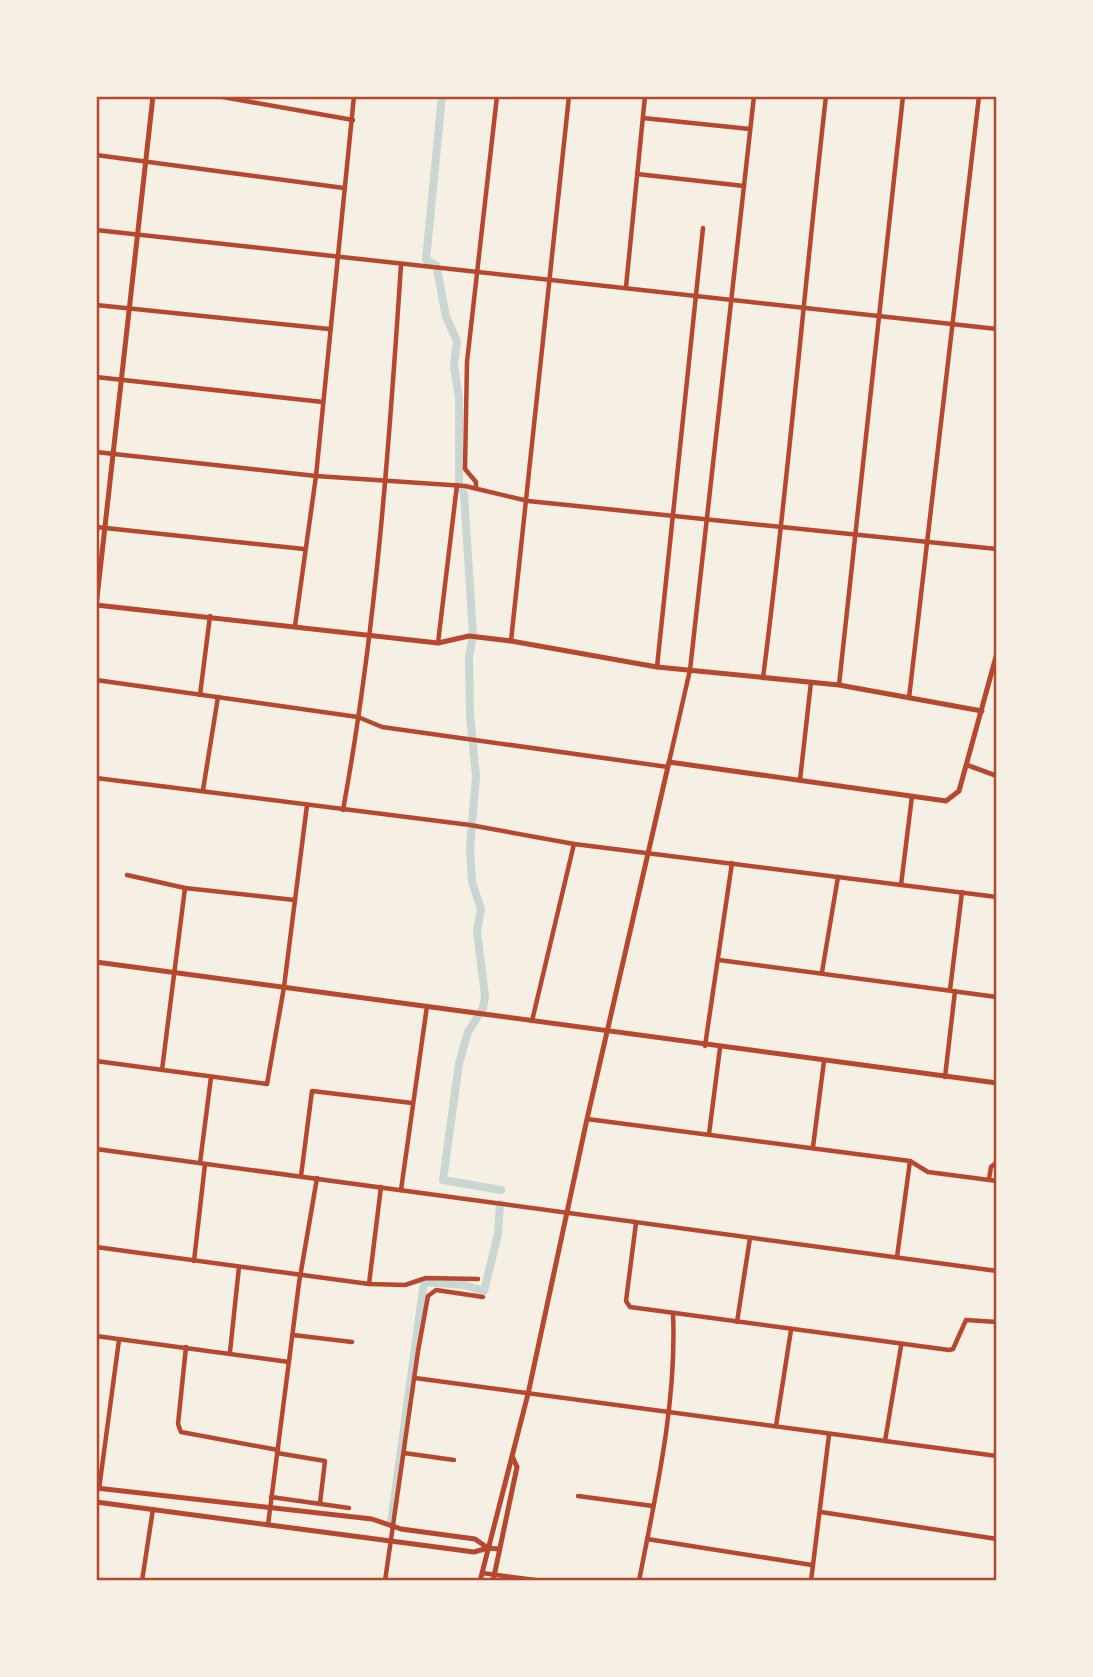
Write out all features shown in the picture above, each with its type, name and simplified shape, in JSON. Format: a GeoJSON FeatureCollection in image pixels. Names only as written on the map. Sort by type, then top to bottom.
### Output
{"type":"FeatureCollection","features":[{"type":"Feature","properties":{"kind":"street"},"geometry":{"type":"LineString","coordinates":[[153,96],[127,309],[96,606],[210,616],[438,643],[469,636],[657,667],[839,685],[982,711]]}},
{"type":"Feature","properties":{"kind":"street"},"geometry":{"type":"LineString","coordinates":[[217,96],[353,120]]}},
{"type":"Feature","properties":{"kind":"street"},"geometry":{"type":"LineString","coordinates":[[295,626],[316,476],[354,96]]}},
{"type":"Feature","properties":{"kind":"street"},"geometry":{"type":"LineString","coordinates":[[476,488],[476,482],[465,469],[467,362],[497,96]]}},
{"type":"Feature","properties":{"kind":"street"},"geometry":{"type":"LineString","coordinates":[[511,641],[552,280],[569,96]]}},
{"type":"Feature","properties":{"kind":"street"},"geometry":{"type":"LineString","coordinates":[[626,287],[645,96]]}},
{"type":"Feature","properties":{"kind":"street"},"geometry":{"type":"LineString","coordinates":[[480,1581],[507,1465],[513,1458],[528,1394],[587,1119],[690,670],[754,96]]}},
{"type":"Feature","properties":{"kind":"street"},"geometry":{"type":"LineString","coordinates":[[763,678],[782,527],[802,308],[826,96]]}},
{"type":"Feature","properties":{"kind":"street"},"geometry":{"type":"LineString","coordinates":[[839,685],[903,96]]}},
{"type":"Feature","properties":{"kind":"street"},"geometry":{"type":"LineString","coordinates":[[909,698],[979,96]]}},
{"type":"Feature","properties":{"kind":"street"},"geometry":{"type":"LineString","coordinates":[[643,118],[750,129]]}},
{"type":"Feature","properties":{"kind":"street"},"geometry":{"type":"LineString","coordinates":[[96,155],[344,188]]}},
{"type":"Feature","properties":{"kind":"street"},"geometry":{"type":"LineString","coordinates":[[637,174],[744,186]]}},
{"type":"Feature","properties":{"kind":"street"},"geometry":{"type":"LineString","coordinates":[[657,667],[703,228]]}},
{"type":"Feature","properties":{"kind":"street"},"geometry":{"type":"LineString","coordinates":[[96,230],[997,329]]}},
{"type":"Feature","properties":{"kind":"street"},"geometry":{"type":"LineString","coordinates":[[343,810],[370,635],[386,481],[401,265]]}},
{"type":"Feature","properties":{"kind":"street"},"geometry":{"type":"LineString","coordinates":[[96,305],[329,329]]}},
{"type":"Feature","properties":{"kind":"street"},"geometry":{"type":"LineString","coordinates":[[96,377],[323,402]]}},
{"type":"Feature","properties":{"kind":"street"},"geometry":{"type":"LineString","coordinates":[[96,452],[316,476],[457,485],[528,501],[997,549]]}},
{"type":"Feature","properties":{"kind":"street"},"geometry":{"type":"LineString","coordinates":[[438,643],[457,485]]}},
{"type":"Feature","properties":{"kind":"street"},"geometry":{"type":"LineString","coordinates":[[96,527],[304,549]]}},
{"type":"Feature","properties":{"kind":"street"},"geometry":{"type":"LineString","coordinates":[[200,695],[210,616]]}},
{"type":"Feature","properties":{"kind":"street"},"geometry":{"type":"LineString","coordinates":[[96,680],[358,717],[382,727],[946,801],[955,796],[967,765],[997,653]]}},
{"type":"Feature","properties":{"kind":"street"},"geometry":{"type":"LineString","coordinates":[[800,780],[811,682]]}},
{"type":"Feature","properties":{"kind":"street"},"geometry":{"type":"LineString","coordinates":[[988,689],[997,689]]}},
{"type":"Feature","properties":{"kind":"street"},"geometry":{"type":"LineString","coordinates":[[203,790],[218,697]]}},
{"type":"Feature","properties":{"kind":"street"},"geometry":{"type":"LineString","coordinates":[[967,765],[997,776]]}},
{"type":"Feature","properties":{"kind":"street"},"geometry":{"type":"LineString","coordinates":[[96,778],[473,825],[574,844],[649,851],[997,897]]}},
{"type":"Feature","properties":{"kind":"street"},"geometry":{"type":"LineString","coordinates":[[901,885],[912,795]]}},
{"type":"Feature","properties":{"kind":"street"},"geometry":{"type":"LineString","coordinates":[[96,1061],[267,1084],[284,987],[307,805]]}},
{"type":"Feature","properties":{"kind":"street"},"geometry":{"type":"LineString","coordinates":[[532,1021],[574,844]]}},
{"type":"Feature","properties":{"kind":"street"},"geometry":{"type":"LineString","coordinates":[[705,1046],[732,863]]}},
{"type":"Feature","properties":{"kind":"street"},"geometry":{"type":"LineString","coordinates":[[127,875],[185,888],[294,900]]}},
{"type":"Feature","properties":{"kind":"street"},"geometry":{"type":"LineString","coordinates":[[822,972],[838,877]]}},
{"type":"Feature","properties":{"kind":"street"},"geometry":{"type":"LineString","coordinates":[[162,1070],[185,888]]}},
{"type":"Feature","properties":{"kind":"street"},"geometry":{"type":"LineString","coordinates":[[945,1077],[962,892]]}},
{"type":"Feature","properties":{"kind":"street"},"geometry":{"type":"LineString","coordinates":[[719,960],[997,997]]}},
{"type":"Feature","properties":{"kind":"street"},"geometry":{"type":"LineString","coordinates":[[96,962],[705,1046],[997,1083]]}},
{"type":"Feature","properties":{"kind":"street"},"geometry":{"type":"LineString","coordinates":[[401,1190],[427,1006]]}},
{"type":"Feature","properties":{"kind":"street"},"geometry":{"type":"LineString","coordinates":[[709,1134],[720,1048]]}},
{"type":"Feature","properties":{"kind":"street"},"geometry":{"type":"LineString","coordinates":[[813,1147],[824,1061]]}},
{"type":"Feature","properties":{"kind":"street"},"geometry":{"type":"LineString","coordinates":[[194,1261],[212,1076]]}},
{"type":"Feature","properties":{"kind":"street"},"geometry":{"type":"LineString","coordinates":[[301,1176],[312,1091],[412,1103]]}},
{"type":"Feature","properties":{"kind":"street"},"geometry":{"type":"LineString","coordinates":[[587,1119],[910,1161],[928,1172],[997,1181]]}},
{"type":"Feature","properties":{"kind":"street"},"geometry":{"type":"LineString","coordinates":[[96,1149],[997,1270]]}},
{"type":"Feature","properties":{"kind":"street"},"geometry":{"type":"LineString","coordinates":[[897,1256],[910,1161]]}},
{"type":"Feature","properties":{"kind":"street"},"geometry":{"type":"LineString","coordinates":[[989,1180],[991,1167],[997,1162]]}},
{"type":"Feature","properties":{"kind":"street"},"geometry":{"type":"LineString","coordinates":[[268,1525],[301,1273],[317,1178]]}},
{"type":"Feature","properties":{"kind":"street"},"geometry":{"type":"LineString","coordinates":[[369,1284],[381,1187]]}},
{"type":"Feature","properties":{"kind":"street"},"geometry":{"type":"LineString","coordinates":[[636,1223],[626,1306],[901,1346],[949,1350],[953,1349],[966,1320],[997,1322]]}},
{"type":"Feature","properties":{"kind":"street"},"geometry":{"type":"LineString","coordinates":[[737,1322],[750,1238]]}},
{"type":"Feature","properties":{"kind":"street"},"geometry":{"type":"LineString","coordinates":[[96,1247],[369,1284],[405,1285],[426,1278],[478,1279]]}},
{"type":"Feature","properties":{"kind":"street"},"geometry":{"type":"LineString","coordinates":[[230,1352],[239,1267]]}},
{"type":"Feature","properties":{"kind":"street"},"geometry":{"type":"LineString","coordinates":[[386,1581],[415,1378],[431,1292],[483,1297]]}},
{"type":"Feature","properties":{"kind":"street"},"geometry":{"type":"LineString","coordinates":[[639,1581],[669,1411],[675,1335],[673,1313]]}},
{"type":"Feature","properties":{"kind":"street"},"geometry":{"type":"LineString","coordinates":[[776,1426],[791,1330]]}},
{"type":"Feature","properties":{"kind":"street"},"geometry":{"type":"LineString","coordinates":[[293,1335],[352,1342]]}},
{"type":"Feature","properties":{"kind":"street"},"geometry":{"type":"LineString","coordinates":[[96,1336],[289,1362]]}},
{"type":"Feature","properties":{"kind":"street"},"geometry":{"type":"LineString","coordinates":[[119,1340],[98,1489],[270,1510],[372,1519],[392,1527],[475,1539],[488,1548]]}},
{"type":"Feature","properties":{"kind":"street"},"geometry":{"type":"LineString","coordinates":[[885,1441],[901,1346]]}},
{"type":"Feature","properties":{"kind":"street"},"geometry":{"type":"LineString","coordinates":[[186,1347],[178,1424],[181,1432],[326,1461],[320,1503]]}},
{"type":"Feature","properties":{"kind":"street"},"geometry":{"type":"LineString","coordinates":[[415,1378],[997,1456]]}},
{"type":"Feature","properties":{"kind":"street"},"geometry":{"type":"LineString","coordinates":[[811,1581],[829,1435]]}},
{"type":"Feature","properties":{"kind":"street"},"geometry":{"type":"LineString","coordinates":[[404,1453],[454,1460]]}},
{"type":"Feature","properties":{"kind":"street"},"geometry":{"type":"LineString","coordinates":[[494,1578],[517,1467],[513,1458]]}},
{"type":"Feature","properties":{"kind":"street"},"geometry":{"type":"LineString","coordinates":[[578,1496],[653,1506]]}},
{"type":"Feature","properties":{"kind":"street"},"geometry":{"type":"LineString","coordinates":[[271,1497],[349,1508]]}},
{"type":"Feature","properties":{"kind":"street"},"geometry":{"type":"LineString","coordinates":[[96,1502],[474,1552],[488,1548],[499,1549]]}},
{"type":"Feature","properties":{"kind":"street"},"geometry":{"type":"LineString","coordinates":[[142,1581],[153,1509]]}},
{"type":"Feature","properties":{"kind":"street"},"geometry":{"type":"LineString","coordinates":[[497,1510],[507,1512]]}},
{"type":"Feature","properties":{"kind":"street"},"geometry":{"type":"LineString","coordinates":[[821,1512],[997,1539]]}},
{"type":"Feature","properties":{"kind":"street"},"geometry":{"type":"LineString","coordinates":[[647,1539],[812,1565]]}},
{"type":"Feature","properties":{"kind":"street"},"geometry":{"type":"LineString","coordinates":[[482,1573],[494,1578],[543,1581]]}},
{"type":"Feature","properties":{"kind":"waterway"},"geometry":{"type":"LineString","coordinates":[[436,265],[426,260],[442,96]]}},
{"type":"Feature","properties":{"kind":"waterway"},"geometry":{"type":"LineString","coordinates":[[437,269],[446,317],[457,341],[454,366],[459,398],[459,486],[464,494],[473,635],[469,658],[470,715],[476,776],[470,848],[472,882],[481,909],[477,931],[485,996],[483,1008],[468,1032],[459,1063],[443,1180],[501,1190]]}},
{"type":"Feature","properties":{"kind":"waterway"},"geometry":{"type":"LineString","coordinates":[[391,1523],[424,1282],[464,1285],[484,1291],[498,1234],[500,1204]]}}]}
